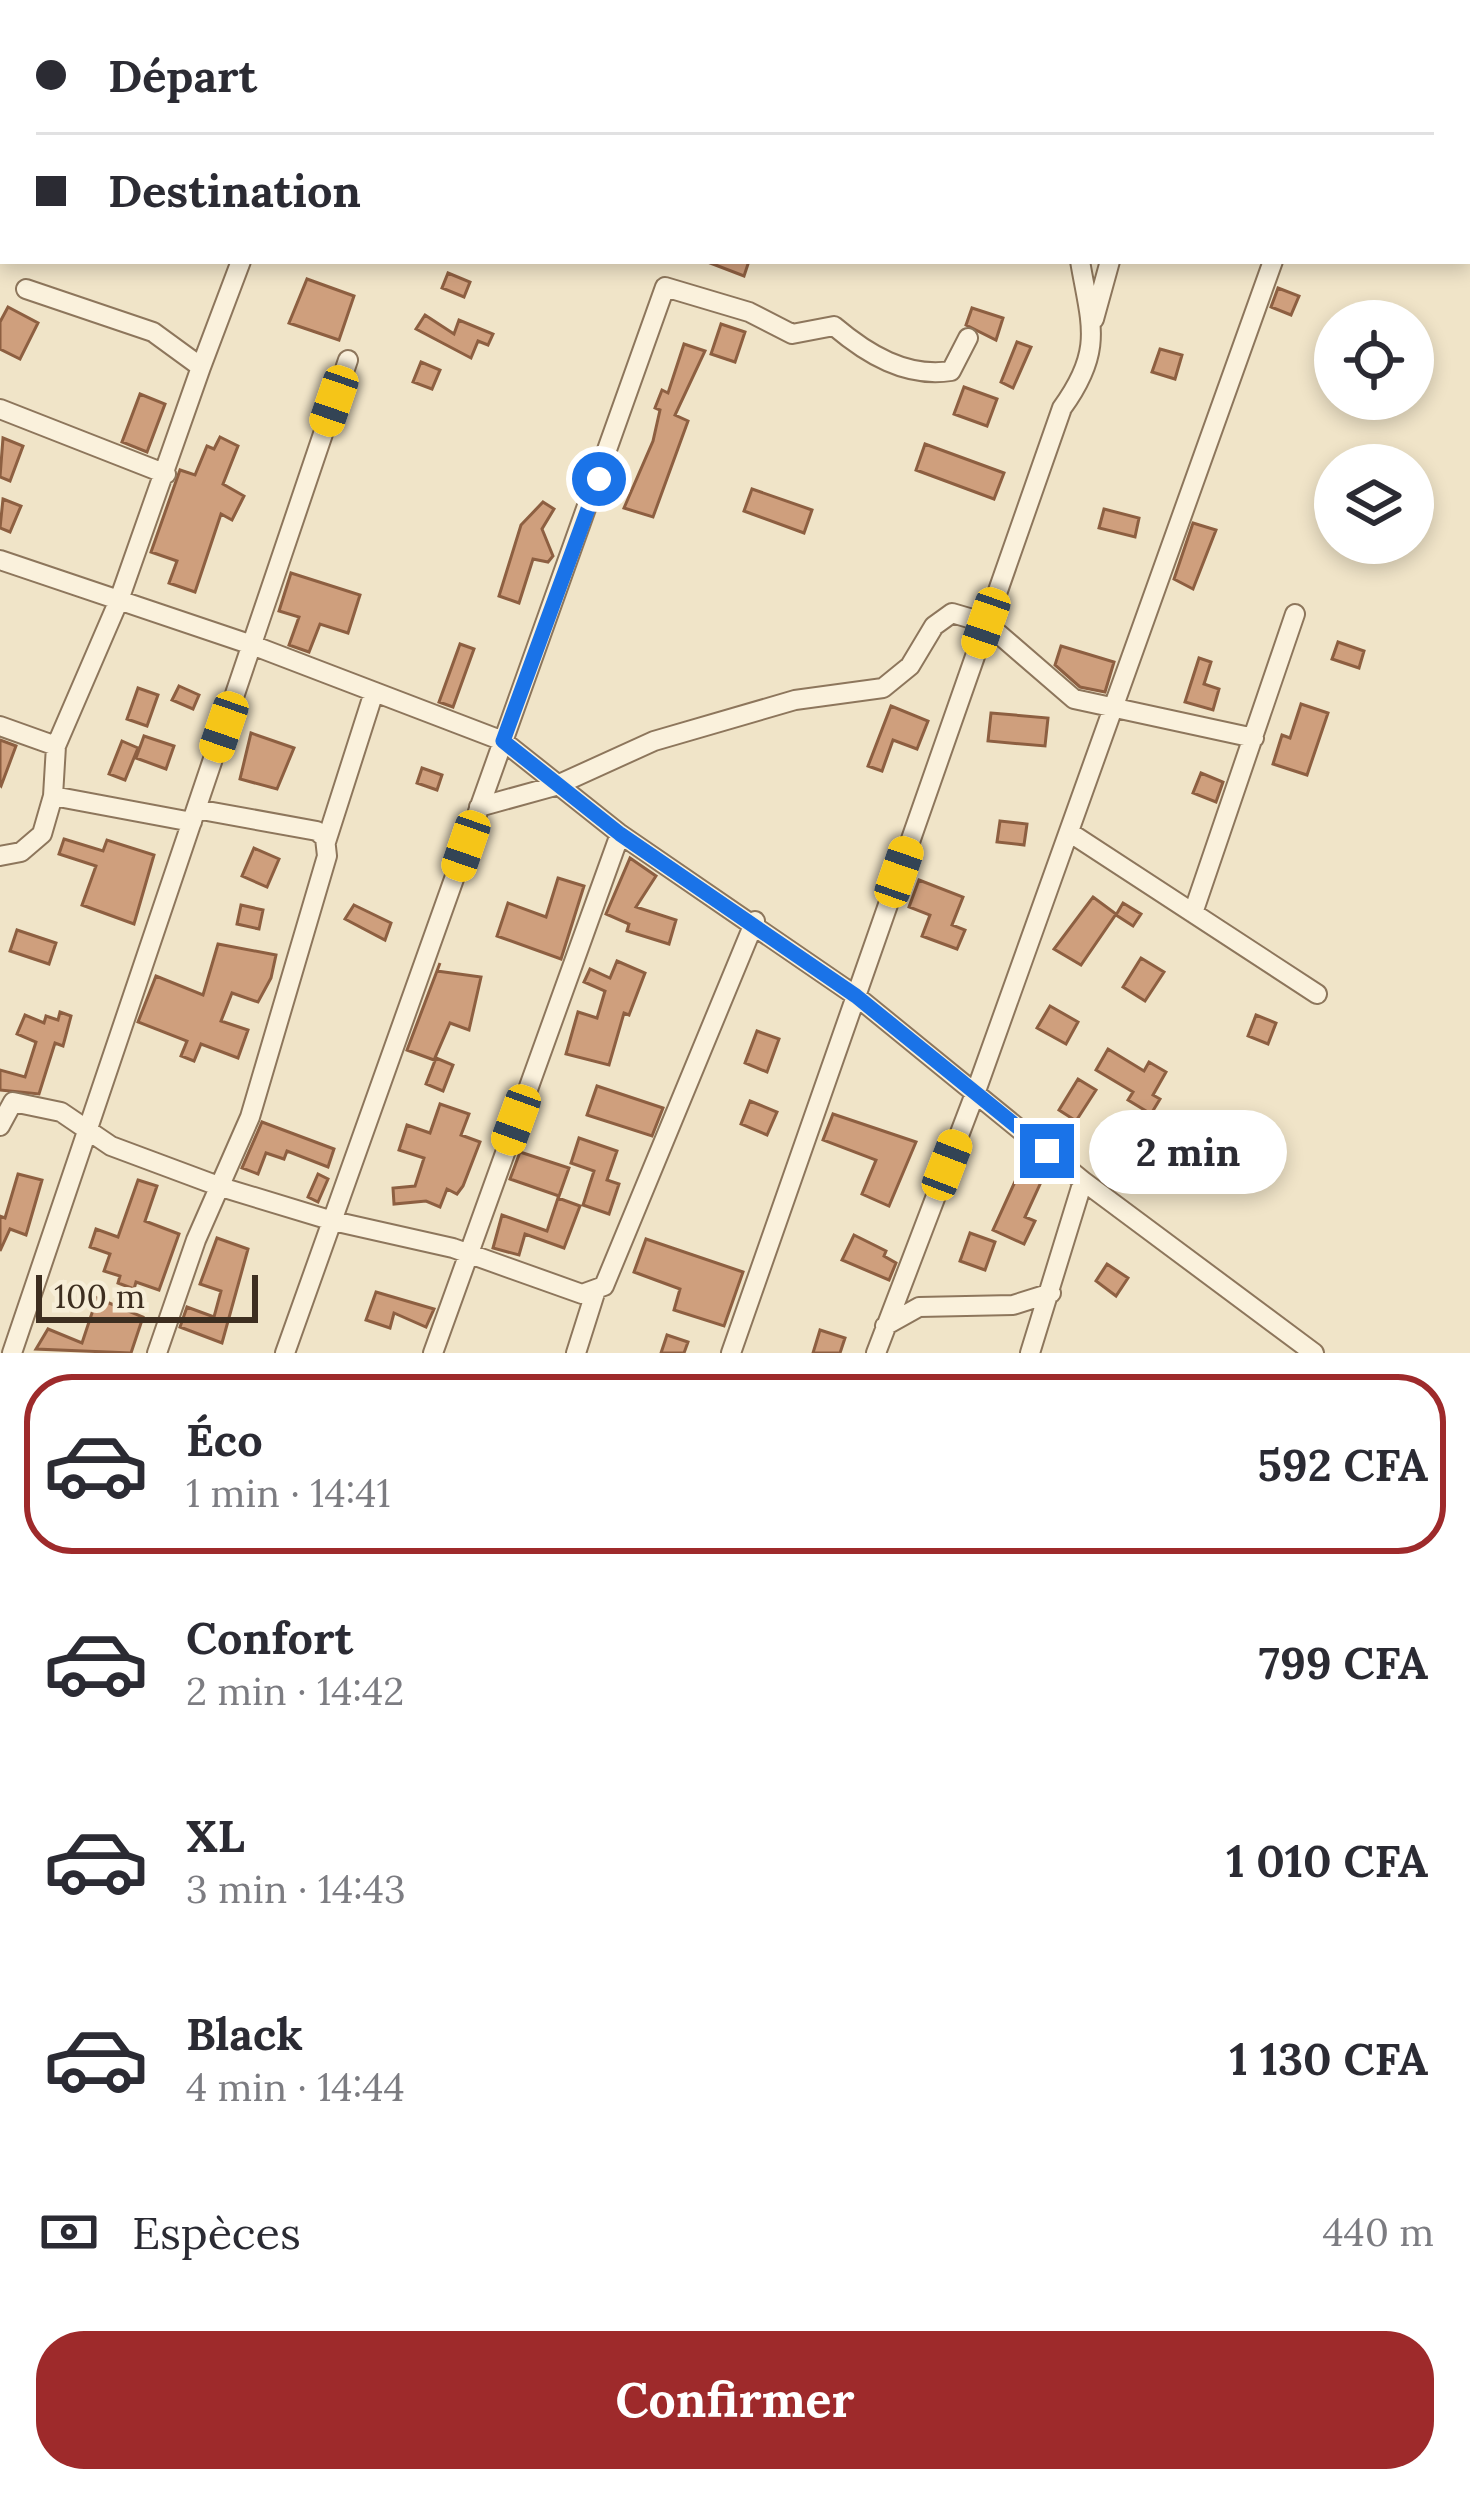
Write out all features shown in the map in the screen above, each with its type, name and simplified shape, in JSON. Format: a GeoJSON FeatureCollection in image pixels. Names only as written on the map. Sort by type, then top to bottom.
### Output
{"type":"FeatureCollection","features":[{"type":"Feature","properties":{"kind":"street"},"geometry":{"type":"LineString","coordinates":[[0,856],[21,853],[42,834],[53,796],[56,746],[119,600],[240,264]]}},
{"type":"Feature","properties":{"kind":"street"},"geometry":{"type":"LineString","coordinates":[[1081,264],[1094,319]]}},
{"type":"Feature","properties":{"kind":"street"},"geometry":{"type":"LineString","coordinates":[[731,1353],[1062,408],[1083,377],[1109,264]]}},
{"type":"Feature","properties":{"kind":"street"},"geometry":{"type":"LineString","coordinates":[[876,1353],[976,1091],[1272,264]]}},
{"type":"Feature","properties":{"kind":"street"},"geometry":{"type":"LineString","coordinates":[[285,1353],[665,286],[749,312],[792,334],[834,326],[857,346],[902,368],[951,370],[968,338]]}},
{"type":"Feature","properties":{"kind":"street"},"geometry":{"type":"LineString","coordinates":[[26,289],[153,332],[201,367]]}},
{"type":"Feature","properties":{"kind":"street"},"geometry":{"type":"LineString","coordinates":[[12,1353],[348,360]]}},
{"type":"Feature","properties":{"kind":"street"},"geometry":{"type":"LineString","coordinates":[[0,409],[166,474]]}},
{"type":"Feature","properties":{"kind":"street"},"geometry":{"type":"LineString","coordinates":[[0,560],[252,645],[503,741],[620,834],[755,921],[856,996],[1083,1181],[1314,1353]]}},
{"type":"Feature","properties":{"kind":"street"},"geometry":{"type":"LineString","coordinates":[[1193,913],[1295,614]]}},
{"type":"Feature","properties":{"kind":"street"},"geometry":{"type":"LineString","coordinates":[[479,807],[555,786],[616,755],[795,700],[883,688],[910,666],[944,615],[986,623],[1062,692],[1113,709],[1254,738]]}},
{"type":"Feature","properties":{"kind":"street"},"geometry":{"type":"LineString","coordinates":[[157,1353],[250,1117],[327,856],[326,842],[374,692]]}},
{"type":"Feature","properties":{"kind":"street"},"geometry":{"type":"LineString","coordinates":[[0,726],[56,746]]}},
{"type":"Feature","properties":{"kind":"street"},"geometry":{"type":"LineString","coordinates":[[53,796],[316,831],[326,842]]}},
{"type":"Feature","properties":{"kind":"street"},"geometry":{"type":"LineString","coordinates":[[1069,832],[1317,994]]}},
{"type":"Feature","properties":{"kind":"street"},"geometry":{"type":"LineString","coordinates":[[433,1353],[620,834]]}},
{"type":"Feature","properties":{"kind":"street"},"geometry":{"type":"LineString","coordinates":[[576,1353],[596,1293],[604,1286],[755,921]]}},
{"type":"Feature","properties":{"kind":"street"},"geometry":{"type":"LineString","coordinates":[[0,1126],[13,1102],[61,1112],[111,1146],[221,1187],[333,1221],[468,1253],[582,1294],[596,1293]]}},
{"type":"Feature","properties":{"kind":"street"},"geometry":{"type":"LineString","coordinates":[[1030,1353],[1083,1181]]}},
{"type":"Feature","properties":{"kind":"street"},"geometry":{"type":"LineString","coordinates":[[886,1326],[919,1307],[1013,1305],[1052,1293]]}},
{"type":"Feature","properties":{"kind":"building"},"geometry":{"type":"Polygon","coordinates":[[[713,264],[748,264],[744,276],[713,264]]]}},
{"type":"Feature","properties":{"kind":"building"},"geometry":{"type":"Polygon","coordinates":[[[448,273],[470,282],[464,297],[442,288],[448,273]]]}},
{"type":"Feature","properties":{"kind":"building"},"geometry":{"type":"Polygon","coordinates":[[[307,279],[354,296],[339,340],[289,323],[307,279]]]}},
{"type":"Feature","properties":{"kind":"building"},"geometry":{"type":"Polygon","coordinates":[[[1278,288],[1299,296],[1291,315],[1271,307],[1278,288]]]}},
{"type":"Feature","properties":{"kind":"building"},"geometry":{"type":"Polygon","coordinates":[[[8,307],[38,323],[20,359],[0,349],[0,322],[8,307]]]}},
{"type":"Feature","properties":{"kind":"building"},"geometry":{"type":"Polygon","coordinates":[[[972,308],[1003,318],[996,340],[966,325],[972,308]]]}},
{"type":"Feature","properties":{"kind":"building"},"geometry":{"type":"Polygon","coordinates":[[[425,315],[454,334],[459,320],[493,334],[488,345],[478,341],[471,358],[416,329],[425,315]]]}},
{"type":"Feature","properties":{"kind":"building"},"geometry":{"type":"Polygon","coordinates":[[[721,324],[745,332],[735,362],[711,354],[721,324]]]}},
{"type":"Feature","properties":{"kind":"building"},"geometry":{"type":"Polygon","coordinates":[[[1017,342],[1031,347],[1013,388],[1001,382],[1017,342]]]}},
{"type":"Feature","properties":{"kind":"building"},"geometry":{"type":"Polygon","coordinates":[[[684,344],[705,351],[675,415],[688,421],[653,517],[624,508],[653,441],[660,410],[655,408],[662,390],[668,393],[684,344]]]}},
{"type":"Feature","properties":{"kind":"building"},"geometry":{"type":"Polygon","coordinates":[[[1160,349],[1182,355],[1175,379],[1152,372],[1160,349]]]}},
{"type":"Feature","properties":{"kind":"building"},"geometry":{"type":"Polygon","coordinates":[[[421,362],[440,370],[432,389],[413,382],[421,362]]]}},
{"type":"Feature","properties":{"kind":"building"},"geometry":{"type":"Polygon","coordinates":[[[964,387],[997,399],[987,426],[954,414],[964,387]]]}},
{"type":"Feature","properties":{"kind":"building"},"geometry":{"type":"Polygon","coordinates":[[[140,394],[165,404],[147,452],[122,442],[140,394]]]}},
{"type":"Feature","properties":{"kind":"building"},"geometry":{"type":"Polygon","coordinates":[[[220,437],[238,446],[223,484],[244,496],[232,520],[221,514],[195,592],[169,583],[177,561],[151,552],[180,470],[195,475],[207,446],[214,449],[220,437]]]}},
{"type":"Feature","properties":{"kind":"building"},"geometry":{"type":"Polygon","coordinates":[[[3,438],[23,446],[10,481],[0,477],[3,438]]]}},
{"type":"Feature","properties":{"kind":"building"},"geometry":{"type":"Polygon","coordinates":[[[925,444],[1004,473],[994,499],[916,470],[925,444]]]}},
{"type":"Feature","properties":{"kind":"building"},"geometry":{"type":"Polygon","coordinates":[[[752,489],[812,510],[804,533],[744,511],[752,489]]]}},
{"type":"Feature","properties":{"kind":"building"},"geometry":{"type":"Polygon","coordinates":[[[3,499],[21,506],[10,532],[0,528],[3,499]]]}},
{"type":"Feature","properties":{"kind":"building"},"geometry":{"type":"Polygon","coordinates":[[[543,502],[554,509],[542,529],[553,556],[548,562],[533,559],[519,603],[499,596],[521,525],[543,502]]]}},
{"type":"Feature","properties":{"kind":"building"},"geometry":{"type":"Polygon","coordinates":[[[1104,509],[1139,518],[1135,537],[1099,528],[1104,509]]]}},
{"type":"Feature","properties":{"kind":"building"},"geometry":{"type":"Polygon","coordinates":[[[1193,523],[1216,530],[1193,589],[1174,579],[1193,523]]]}},
{"type":"Feature","properties":{"kind":"building"},"geometry":{"type":"Polygon","coordinates":[[[291,573],[360,595],[348,633],[320,624],[309,652],[289,645],[299,617],[279,611],[291,573]]]}},
{"type":"Feature","properties":{"kind":"building"},"geometry":{"type":"Polygon","coordinates":[[[1338,642],[1364,651],[1359,668],[1332,659],[1338,642]]]}},
{"type":"Feature","properties":{"kind":"building"},"geometry":{"type":"Polygon","coordinates":[[[460,644],[474,649],[453,707],[439,702],[460,644]]]}},
{"type":"Feature","properties":{"kind":"building"},"geometry":{"type":"Polygon","coordinates":[[[1061,646],[1114,662],[1105,692],[1080,687],[1055,665],[1061,646]]]}},
{"type":"Feature","properties":{"kind":"building"},"geometry":{"type":"Polygon","coordinates":[[[1199,658],[1211,662],[1204,684],[1219,689],[1213,710],[1185,702],[1199,658]]]}},
{"type":"Feature","properties":{"kind":"building"},"geometry":{"type":"Polygon","coordinates":[[[179,686],[199,695],[193,709],[172,700],[179,686]]]}},
{"type":"Feature","properties":{"kind":"building"},"geometry":{"type":"Polygon","coordinates":[[[138,688],[158,695],[147,726],[127,719],[138,688]]]}},
{"type":"Feature","properties":{"kind":"building"},"geometry":{"type":"Polygon","coordinates":[[[1301,704],[1328,713],[1307,775],[1273,764],[1282,735],[1290,738],[1301,704]]]}},
{"type":"Feature","properties":{"kind":"building"},"geometry":{"type":"Polygon","coordinates":[[[891,706],[928,721],[917,749],[893,740],[882,771],[868,766],[891,706]]]}},
{"type":"Feature","properties":{"kind":"building"},"geometry":{"type":"Polygon","coordinates":[[[991,713],[1048,718],[1045,746],[988,741],[991,713]]]}},
{"type":"Feature","properties":{"kind":"building"},"geometry":{"type":"Polygon","coordinates":[[[251,733],[294,748],[277,789],[240,779],[251,733]]]}},
{"type":"Feature","properties":{"kind":"building"},"geometry":{"type":"Polygon","coordinates":[[[144,736],[174,746],[166,769],[136,758],[144,736]]]}},
{"type":"Feature","properties":{"kind":"building"},"geometry":{"type":"Polygon","coordinates":[[[0,740],[16,746],[1,786],[0,785],[0,740]]]}},
{"type":"Feature","properties":{"kind":"building"},"geometry":{"type":"Polygon","coordinates":[[[122,741],[138,748],[125,780],[109,774],[122,741]]]}},
{"type":"Feature","properties":{"kind":"building"},"geometry":{"type":"Polygon","coordinates":[[[422,768],[442,775],[437,790],[417,783],[422,768]]]}},
{"type":"Feature","properties":{"kind":"building"},"geometry":{"type":"Polygon","coordinates":[[[1201,773],[1223,782],[1216,802],[1193,793],[1201,773]]]}},
{"type":"Feature","properties":{"kind":"building"},"geometry":{"type":"Polygon","coordinates":[[[1000,821],[1027,824],[1024,845],[997,842],[1000,821]]]}},
{"type":"Feature","properties":{"kind":"building"},"geometry":{"type":"Polygon","coordinates":[[[64,839],[103,851],[107,840],[154,855],[134,924],[82,905],[96,866],[59,854],[64,839]]]}},
{"type":"Feature","properties":{"kind":"building"},"geometry":{"type":"Polygon","coordinates":[[[254,848],[279,859],[267,887],[242,876],[254,848]]]}},
{"type":"Feature","properties":{"kind":"building"},"geometry":{"type":"Polygon","coordinates":[[[630,858],[656,876],[636,907],[676,920],[669,944],[627,931],[629,924],[606,914],[630,858]]]}},
{"type":"Feature","properties":{"kind":"building"},"geometry":{"type":"Polygon","coordinates":[[[558,878],[584,886],[561,959],[497,936],[508,903],[546,917],[558,878]]]}},
{"type":"Feature","properties":{"kind":"building"},"geometry":{"type":"Polygon","coordinates":[[[919,880],[963,897],[952,925],[965,930],[957,949],[922,936],[930,915],[909,907],[919,880]]]}},
{"type":"Feature","properties":{"kind":"building"},"geometry":{"type":"Polygon","coordinates":[[[1093,897],[1116,914],[1081,965],[1054,949],[1093,897]]]}},
{"type":"Feature","properties":{"kind":"building"},"geometry":{"type":"Polygon","coordinates":[[[1123,903],[1141,914],[1133,926],[1116,915],[1123,903]]]}},
{"type":"Feature","properties":{"kind":"building"},"geometry":{"type":"Polygon","coordinates":[[[241,905],[263,910],[259,929],[237,924],[241,905]]]}},
{"type":"Feature","properties":{"kind":"building"},"geometry":{"type":"Polygon","coordinates":[[[354,905],[391,923],[385,940],[345,919],[354,905]]]}},
{"type":"Feature","properties":{"kind":"building"},"geometry":{"type":"Polygon","coordinates":[[[17,930],[56,943],[49,964],[10,951],[17,930]]]}},
{"type":"Feature","properties":{"kind":"building"},"geometry":{"type":"Polygon","coordinates":[[[218,944],[276,955],[258,1002],[232,993],[221,1021],[248,1030],[238,1058],[201,1044],[194,1061],[181,1056],[187,1041],[138,1022],[156,976],[203,995],[218,944]]]}},
{"type":"Feature","properties":{"kind":"building"},"geometry":{"type":"Polygon","coordinates":[[[1141,958],[1164,972],[1145,1001],[1123,987],[1141,958]]]}},
{"type":"Feature","properties":{"kind":"building"},"geometry":{"type":"Polygon","coordinates":[[[617,961],[645,973],[629,1015],[624,1013],[609,1065],[566,1054],[578,1012],[597,1018],[605,991],[584,982],[590,969],[610,978],[617,961]]]}},
{"type":"Feature","properties":{"kind":"building"},"geometry":{"type":"Polygon","coordinates":[[[440,963],[437,971],[481,977],[469,1030],[450,1023],[434,1060],[407,1050],[440,963]]]}},
{"type":"Feature","properties":{"kind":"building"},"geometry":{"type":"Polygon","coordinates":[[[1050,1006],[1078,1022],[1066,1044],[1037,1028],[1050,1006]]]}},
{"type":"Feature","properties":{"kind":"building"},"geometry":{"type":"Polygon","coordinates":[[[60,1012],[71,1016],[63,1046],[55,1043],[39,1094],[0,1090],[0,1070],[25,1077],[36,1042],[17,1034],[25,1015],[44,1023],[46,1016],[58,1020],[60,1012]]]}},
{"type":"Feature","properties":{"kind":"building"},"geometry":{"type":"Polygon","coordinates":[[[1256,1015],[1276,1023],[1268,1044],[1248,1036],[1256,1015]]]}},
{"type":"Feature","properties":{"kind":"building"},"geometry":{"type":"Polygon","coordinates":[[[757,1031],[779,1039],[767,1072],[745,1063],[757,1031]]]}},
{"type":"Feature","properties":{"kind":"building"},"geometry":{"type":"Polygon","coordinates":[[[1108,1049],[1144,1071],[1149,1062],[1166,1072],[1153,1095],[1160,1099],[1151,1114],[1128,1100],[1133,1092],[1096,1070],[1108,1049]]]}},
{"type":"Feature","properties":{"kind":"building"},"geometry":{"type":"Polygon","coordinates":[[[436,1058],[453,1065],[443,1091],[426,1084],[436,1058]]]}},
{"type":"Feature","properties":{"kind":"building"},"geometry":{"type":"Polygon","coordinates":[[[1078,1079],[1096,1090],[1076,1121],[1059,1110],[1078,1079]]]}},
{"type":"Feature","properties":{"kind":"building"},"geometry":{"type":"Polygon","coordinates":[[[597,1086],[663,1108],[652,1136],[587,1115],[597,1086]]]}},
{"type":"Feature","properties":{"kind":"building"},"geometry":{"type":"Polygon","coordinates":[[[750,1101],[777,1112],[767,1135],[741,1124],[750,1101]]]}},
{"type":"Feature","properties":{"kind":"building"},"geometry":{"type":"Polygon","coordinates":[[[440,1104],[469,1114],[461,1135],[480,1142],[463,1186],[457,1194],[447,1189],[440,1207],[426,1201],[394,1204],[393,1188],[415,1186],[424,1158],[399,1150],[407,1125],[430,1133],[440,1104]]]}},
{"type":"Feature","properties":{"kind":"building"},"geometry":{"type":"Polygon","coordinates":[[[833,1114],[916,1142],[889,1206],[862,1194],[876,1160],[823,1140],[833,1114]]]}},
{"type":"Feature","properties":{"kind":"building"},"geometry":{"type":"Polygon","coordinates":[[[262,1122],[334,1149],[328,1167],[287,1151],[284,1159],[266,1153],[258,1174],[242,1168],[262,1122]]]}},
{"type":"Feature","properties":{"kind":"building"},"geometry":{"type":"Polygon","coordinates":[[[579,1138],[617,1151],[607,1180],[619,1184],[609,1214],[583,1205],[594,1171],[571,1163],[579,1138]]]}},
{"type":"Feature","properties":{"kind":"building"},"geometry":{"type":"Polygon","coordinates":[[[520,1152],[569,1168],[559,1196],[510,1179],[520,1152]]]}},
{"type":"Feature","properties":{"kind":"building"},"geometry":{"type":"Polygon","coordinates":[[[1028,1153],[1047,1169],[1025,1217],[1035,1221],[1024,1244],[993,1230],[1028,1153]]]}},
{"type":"Feature","properties":{"kind":"building"},"geometry":{"type":"Polygon","coordinates":[[[1225,1155],[1246,1171],[1232,1189],[1211,1173],[1225,1155]]]}},
{"type":"Feature","properties":{"kind":"building"},"geometry":{"type":"Polygon","coordinates":[[[18,1174],[42,1180],[26,1235],[10,1229],[0,1251],[0,1216],[5,1218],[18,1174]]]}},
{"type":"Feature","properties":{"kind":"building"},"geometry":{"type":"Polygon","coordinates":[[[318,1174],[328,1179],[318,1202],[308,1197],[318,1174]]]}},
{"type":"Feature","properties":{"kind":"building"},"geometry":{"type":"Polygon","coordinates":[[[138,1180],[157,1186],[145,1221],[179,1234],[159,1290],[136,1282],[134,1289],[118,1283],[120,1276],[104,1271],[110,1254],[90,1247],[96,1229],[118,1237],[138,1180]]]}},
{"type":"Feature","properties":{"kind":"building"},"geometry":{"type":"Polygon","coordinates":[[[558,1198],[580,1206],[564,1248],[525,1234],[519,1255],[493,1248],[502,1215],[547,1231],[558,1198]]]}},
{"type":"Feature","properties":{"kind":"building"},"geometry":{"type":"Polygon","coordinates":[[[970,1233],[995,1242],[985,1270],[960,1261],[970,1233]]]}},
{"type":"Feature","properties":{"kind":"building"},"geometry":{"type":"Polygon","coordinates":[[[854,1235],[886,1251],[884,1256],[896,1263],[889,1280],[842,1260],[854,1235]]]}},
{"type":"Feature","properties":{"kind":"building"},"geometry":{"type":"Polygon","coordinates":[[[217,1238],[248,1249],[222,1343],[180,1327],[187,1307],[214,1317],[221,1291],[200,1284],[217,1238]]]}},
{"type":"Feature","properties":{"kind":"building"},"geometry":{"type":"Polygon","coordinates":[[[646,1239],[743,1272],[724,1326],[674,1310],[680,1289],[634,1272],[646,1239]]]}},
{"type":"Feature","properties":{"kind":"building"},"geometry":{"type":"Polygon","coordinates":[[[1107,1264],[1128,1278],[1116,1296],[1096,1281],[1107,1264]]]}},
{"type":"Feature","properties":{"kind":"building"},"geometry":{"type":"Polygon","coordinates":[[[376,1292],[434,1309],[426,1327],[394,1313],[390,1328],[366,1320],[376,1292]]]}},
{"type":"Feature","properties":{"kind":"building"},"geometry":{"type":"Polygon","coordinates":[[[97,1298],[143,1317],[131,1353],[36,1349],[48,1329],[82,1343],[97,1298]]]}},
{"type":"Feature","properties":{"kind":"building"},"geometry":{"type":"Polygon","coordinates":[[[820,1330],[845,1338],[840,1353],[813,1353],[820,1330]]]}},
{"type":"Feature","properties":{"kind":"building"},"geometry":{"type":"Polygon","coordinates":[[[667,1335],[688,1342],[684,1353],[661,1353],[667,1335]]]}},
{"type":"Feature","properties":{"kind":"route"},"geometry":{"type":"LineString","coordinates":[[599,479],[503,741],[620,834],[755,921],[856,996],[1047,1151]]}}]}
